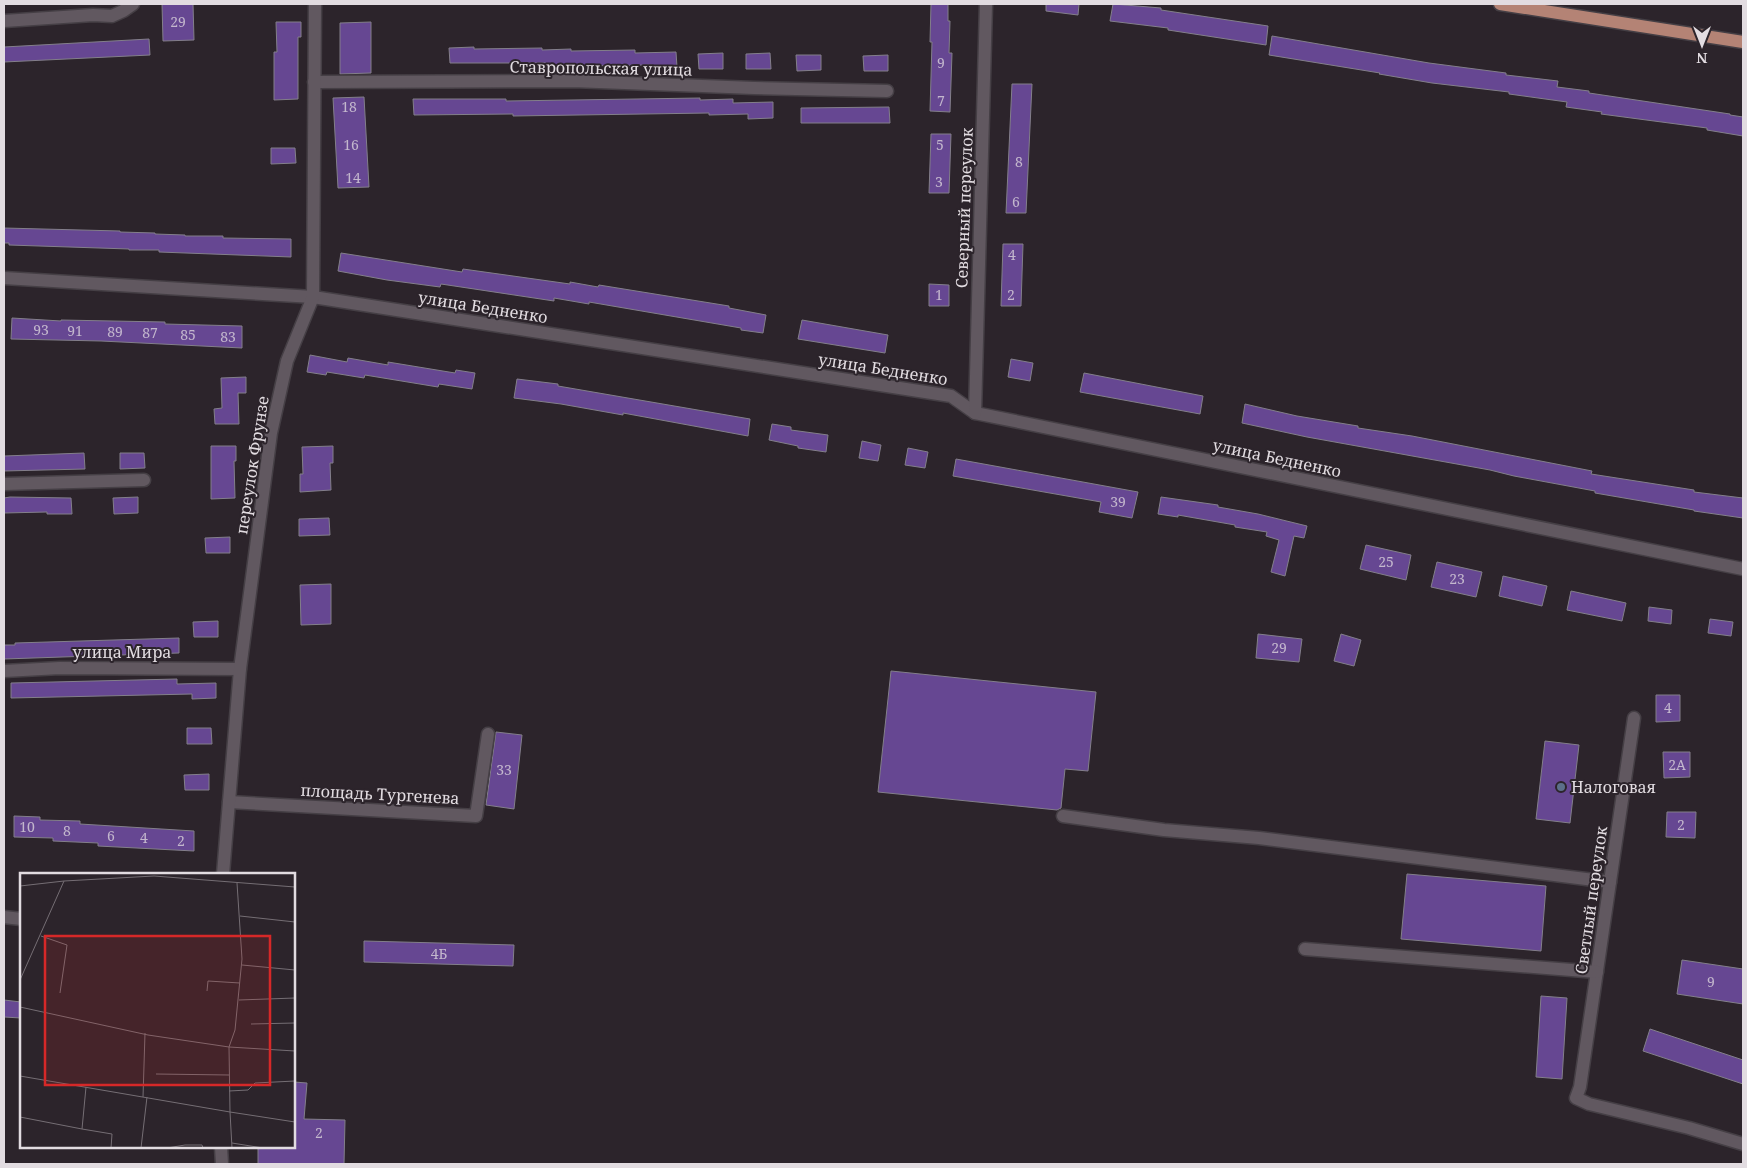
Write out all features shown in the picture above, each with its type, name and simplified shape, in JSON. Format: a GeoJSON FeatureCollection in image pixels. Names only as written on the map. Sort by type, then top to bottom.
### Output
{"type":"FeatureCollection","features":[{"type":"Feature","properties":{"kind":"main road"},"geometry":{"type":"LineString","coordinates":[[1500,4],[1743,42]]}},
{"type":"Feature","properties":{"kind":"street"},"geometry":{"type":"LineString","coordinates":[[4,21],[93,15],[112,16],[133,4]]}},
{"type":"Feature","properties":{"kind":"street","name":"переулок Фрунзе"},"geometry":{"type":"LineString","coordinates":[[223,873],[240,669],[271,433],[287,361],[313,297],[314,4]]}},
{"type":"Feature","properties":{"kind":"street","name":"Северный переулок"},"geometry":{"type":"LineString","coordinates":[[974,413],[986,4]]}},
{"type":"Feature","properties":{"kind":"street","name":"Ставропольская улица"},"geometry":{"type":"LineString","coordinates":[[314,82],[572,81],[887,91]]}},
{"type":"Feature","properties":{"kind":"street","name":"улица Бедненко"},"geometry":{"type":"LineString","coordinates":[[4,278],[313,297],[951,396],[974,413],[1743,569]]}},
{"type":"Feature","properties":{"kind":"street"},"geometry":{"type":"LineString","coordinates":[[4,484],[144,480]]}},
{"type":"Feature","properties":{"kind":"street","name":"улица Мира"},"geometry":{"type":"LineString","coordinates":[[4,671],[60,668],[240,669]]}},
{"type":"Feature","properties":{"kind":"street","name":"Светлый переулок"},"geometry":{"type":"LineString","coordinates":[[1634,718],[1580,1087],[1576,1098],[1589,1104],[1689,1128],[1743,1144]]}},
{"type":"Feature","properties":{"kind":"street","name":"площадь Тургенева"},"geometry":{"type":"LineString","coordinates":[[229,802],[476,816],[488,734]]}},
{"type":"Feature","properties":{"kind":"street"},"geometry":{"type":"LineString","coordinates":[[1063,816],[1164,830],[1259,838],[1610,882]]}},
{"type":"Feature","properties":{"kind":"street"},"geometry":{"type":"LineString","coordinates":[[4,917],[20,919]]}},
{"type":"Feature","properties":{"kind":"street"},"geometry":{"type":"LineString","coordinates":[[1306,949],[1597,972]]}},
{"type":"Feature","properties":{"kind":"street"},"geometry":{"type":"LineString","coordinates":[[222,1148],[222,1164]]}},
{"type":"Feature","properties":{"kind":"building"},"geometry":{"type":"Polygon","coordinates":[[[162,4],[193,4],[194,40],[163,41],[162,4]]]}},
{"type":"Feature","properties":{"kind":"building"},"geometry":{"type":"Polygon","coordinates":[[[931,4],[948,4],[948,21],[950,21],[949,53],[952,53],[950,112],[930,111],[931,4]]]}},
{"type":"Feature","properties":{"kind":"building"},"geometry":{"type":"Polygon","coordinates":[[[1046,4],[1079,4],[1078,15],[1046,11],[1046,4]]]}},
{"type":"Feature","properties":{"kind":"building"},"geometry":{"type":"Polygon","coordinates":[[[1113,4],[1161,8],[1161,10],[1268,26],[1266,45],[1168,30],[1168,28],[1110,21],[1113,4]]]}},
{"type":"Feature","properties":{"kind":"building"},"geometry":{"type":"Polygon","coordinates":[[[276,22],[301,22],[301,37],[298,37],[298,99],[274,100],[274,52],[277,52],[276,22]]]}},
{"type":"Feature","properties":{"kind":"building"},"geometry":{"type":"Polygon","coordinates":[[[371,22],[371,73],[340,74],[340,23],[371,22]]]}},
{"type":"Feature","properties":{"kind":"building"},"geometry":{"type":"Polygon","coordinates":[[[1272,36],[1429,63],[1558,81],[1557,87],[1730,114],[1743,117],[1743,136],[1707,130],[1707,128],[1601,114],[1602,112],[1566,107],[1567,102],[1509,94],[1509,92],[1432,83],[1269,55],[1272,36]]]}},
{"type":"Feature","properties":{"kind":"building"},"geometry":{"type":"Polygon","coordinates":[[[149,39],[150,55],[4,62],[4,47],[149,39]]]}},
{"type":"Feature","properties":{"kind":"building"},"geometry":{"type":"Polygon","coordinates":[[[474,47],[474,49],[571,49],[571,51],[635,50],[635,53],[676,52],[677,67],[652,68],[652,65],[546,66],[546,63],[450,63],[449,48],[474,47]]]}},
{"type":"Feature","properties":{"kind":"building"},"geometry":{"type":"Polygon","coordinates":[[[723,53],[723,69],[699,69],[698,54],[723,53]]]}},
{"type":"Feature","properties":{"kind":"building"},"geometry":{"type":"Polygon","coordinates":[[[770,53],[771,69],[746,69],[746,54],[770,53]]]}},
{"type":"Feature","properties":{"kind":"building"},"geometry":{"type":"Polygon","coordinates":[[[796,55],[821,55],[821,70],[797,71],[796,55]]]}},
{"type":"Feature","properties":{"kind":"building"},"geometry":{"type":"Polygon","coordinates":[[[888,55],[888,71],[864,71],[863,56],[888,55]]]}},
{"type":"Feature","properties":{"kind":"building"},"geometry":{"type":"Polygon","coordinates":[[[1012,84],[1032,84],[1026,213],[1006,213],[1012,84]]]}},
{"type":"Feature","properties":{"kind":"building"},"geometry":{"type":"Polygon","coordinates":[[[364,97],[369,187],[338,188],[333,98],[364,97]]]}},
{"type":"Feature","properties":{"kind":"building"},"geometry":{"type":"Polygon","coordinates":[[[700,98],[700,100],[733,99],[733,103],[773,102],[773,118],[748,119],[748,114],[709,115],[709,113],[513,116],[513,114],[414,115],[413,99],[506,99],[506,101],[700,98]]]}},
{"type":"Feature","properties":{"kind":"building"},"geometry":{"type":"Polygon","coordinates":[[[889,107],[890,123],[801,123],[801,108],[889,107]]]}},
{"type":"Feature","properties":{"kind":"building"},"geometry":{"type":"Polygon","coordinates":[[[931,134],[951,134],[949,193],[929,193],[931,134]]]}},
{"type":"Feature","properties":{"kind":"building"},"geometry":{"type":"Polygon","coordinates":[[[271,148],[295,148],[296,163],[271,164],[271,148]]]}},
{"type":"Feature","properties":{"kind":"building"},"geometry":{"type":"Polygon","coordinates":[[[4,228],[120,231],[185,236],[223,236],[223,238],[291,239],[291,257],[9,245],[9,243],[4,243],[4,228]]]}},
{"type":"Feature","properties":{"kind":"building"},"geometry":{"type":"Polygon","coordinates":[[[1003,244],[1023,244],[1021,306],[1001,306],[1003,244]]]}},
{"type":"Feature","properties":{"kind":"building"},"geometry":{"type":"Polygon","coordinates":[[[341,253],[462,272],[463,269],[570,284],[570,282],[598,287],[599,285],[729,306],[729,308],[766,315],[763,333],[589,302],[589,304],[554,298],[554,301],[441,284],[440,287],[338,271],[341,253]]]}},
{"type":"Feature","properties":{"kind":"building"},"geometry":{"type":"Polygon","coordinates":[[[929,284],[949,285],[949,306],[929,306],[929,284]]]}},
{"type":"Feature","properties":{"kind":"building"},"geometry":{"type":"Polygon","coordinates":[[[12,318],[242,326],[242,348],[101,341],[11,339],[12,318]]]}},
{"type":"Feature","properties":{"kind":"building"},"geometry":{"type":"Polygon","coordinates":[[[802,320],[888,335],[885,353],[798,339],[802,320]]]}},
{"type":"Feature","properties":{"kind":"building"},"geometry":{"type":"Polygon","coordinates":[[[310,355],[347,362],[348,358],[388,365],[388,362],[455,373],[456,370],[475,373],[472,389],[439,384],[438,387],[365,375],[364,378],[327,372],[326,375],[307,372],[310,355]]]}},
{"type":"Feature","properties":{"kind":"building"},"geometry":{"type":"Polygon","coordinates":[[[1011,359],[1033,363],[1030,381],[1008,377],[1011,359]]]}},
{"type":"Feature","properties":{"kind":"building"},"geometry":{"type":"Polygon","coordinates":[[[1084,373],[1203,396],[1200,414],[1080,392],[1084,373]]]}},
{"type":"Feature","properties":{"kind":"building"},"geometry":{"type":"Polygon","coordinates":[[[246,377],[246,393],[238,393],[239,424],[215,424],[214,409],[222,408],[221,378],[246,377]]]}},
{"type":"Feature","properties":{"kind":"building"},"geometry":{"type":"Polygon","coordinates":[[[517,379],[558,384],[558,386],[750,419],[748,436],[623,413],[623,415],[514,398],[517,379]]]}},
{"type":"Feature","properties":{"kind":"building"},"geometry":{"type":"Polygon","coordinates":[[[1245,404],[1297,416],[1358,426],[1358,428],[1412,436],[1592,471],[1591,474],[1694,490],[1694,492],[1743,498],[1743,518],[1595,493],[1595,491],[1490,470],[1307,437],[1242,423],[1245,404]]]}},
{"type":"Feature","properties":{"kind":"building"},"geometry":{"type":"Polygon","coordinates":[[[772,424],[791,427],[791,430],[828,435],[826,452],[798,448],[798,446],[769,440],[772,424]]]}},
{"type":"Feature","properties":{"kind":"building"},"geometry":{"type":"Polygon","coordinates":[[[862,441],[881,445],[878,461],[859,458],[862,441]]]}},
{"type":"Feature","properties":{"kind":"building"},"geometry":{"type":"Polygon","coordinates":[[[211,446],[236,446],[236,461],[234,461],[235,498],[211,499],[211,446]]]}},
{"type":"Feature","properties":{"kind":"building"},"geometry":{"type":"Polygon","coordinates":[[[333,446],[333,463],[330,463],[331,490],[300,492],[300,474],[303,474],[302,447],[333,446]]]}},
{"type":"Feature","properties":{"kind":"building"},"geometry":{"type":"Polygon","coordinates":[[[908,448],[928,452],[925,468],[905,465],[908,448]]]}},
{"type":"Feature","properties":{"kind":"building"},"geometry":{"type":"Polygon","coordinates":[[[84,453],[85,469],[4,471],[4,456],[84,453]]]}},
{"type":"Feature","properties":{"kind":"building"},"geometry":{"type":"Polygon","coordinates":[[[120,453],[144,453],[145,468],[120,469],[120,453]]]}},
{"type":"Feature","properties":{"kind":"building"},"geometry":{"type":"Polygon","coordinates":[[[956,459],[1138,492],[1132,518],[1099,512],[1101,502],[953,476],[956,459]]]}},
{"type":"Feature","properties":{"kind":"building"},"geometry":{"type":"Polygon","coordinates":[[[138,497],[138,513],[114,514],[113,498],[138,497]]]}},
{"type":"Feature","properties":{"kind":"building"},"geometry":{"type":"Polygon","coordinates":[[[1161,497],[1218,505],[1218,507],[1258,514],[1307,526],[1304,538],[1294,536],[1285,576],[1271,572],[1279,540],[1266,536],[1267,532],[1178,515],[1178,517],[1158,514],[1161,497]]]}},
{"type":"Feature","properties":{"kind":"building"},"geometry":{"type":"Polygon","coordinates":[[[4,498],[71,498],[72,514],[47,514],[47,512],[4,513],[4,498]]]}},
{"type":"Feature","properties":{"kind":"building"},"geometry":{"type":"Polygon","coordinates":[[[329,518],[330,535],[299,536],[299,519],[329,518]]]}},
{"type":"Feature","properties":{"kind":"building"},"geometry":{"type":"Polygon","coordinates":[[[230,537],[230,553],[206,553],[205,538],[230,537]]]}},
{"type":"Feature","properties":{"kind":"building"},"geometry":{"type":"Polygon","coordinates":[[[1366,545],[1411,555],[1406,580],[1360,569],[1366,545]]]}},
{"type":"Feature","properties":{"kind":"building"},"geometry":{"type":"Polygon","coordinates":[[[1437,562],[1482,572],[1476,597],[1431,587],[1437,562]]]}},
{"type":"Feature","properties":{"kind":"building"},"geometry":{"type":"Polygon","coordinates":[[[1503,576],[1547,586],[1542,606],[1499,596],[1503,576]]]}},
{"type":"Feature","properties":{"kind":"building"},"geometry":{"type":"Polygon","coordinates":[[[331,584],[331,624],[301,625],[300,585],[331,584]]]}},
{"type":"Feature","properties":{"kind":"building"},"geometry":{"type":"Polygon","coordinates":[[[1571,591],[1626,603],[1622,621],[1567,610],[1571,591]]]}},
{"type":"Feature","properties":{"kind":"building"},"geometry":{"type":"Polygon","coordinates":[[[1649,607],[1672,610],[1671,624],[1648,621],[1649,607]]]}},
{"type":"Feature","properties":{"kind":"building"},"geometry":{"type":"Polygon","coordinates":[[[1710,619],[1733,622],[1731,636],[1708,633],[1710,619]]]}},
{"type":"Feature","properties":{"kind":"building"},"geometry":{"type":"Polygon","coordinates":[[[218,621],[218,637],[194,637],[193,622],[218,621]]]}},
{"type":"Feature","properties":{"kind":"building"},"geometry":{"type":"Polygon","coordinates":[[[1258,634],[1302,639],[1299,662],[1256,658],[1258,634]]]}},
{"type":"Feature","properties":{"kind":"building"},"geometry":{"type":"Polygon","coordinates":[[[1341,634],[1361,640],[1354,666],[1334,661],[1341,634]]]}},
{"type":"Feature","properties":{"kind":"building"},"geometry":{"type":"Polygon","coordinates":[[[179,638],[179,653],[4,659],[4,645],[15,645],[15,643],[179,638]]]}},
{"type":"Feature","properties":{"kind":"building"},"geometry":{"type":"Polygon","coordinates":[[[891,671],[1096,692],[1088,771],[1065,769],[1061,808],[1057,810],[878,792],[891,671]]]}},
{"type":"Feature","properties":{"kind":"building"},"geometry":{"type":"Polygon","coordinates":[[[177,679],[177,684],[216,683],[216,698],[192,699],[192,694],[11,698],[11,683],[177,679]]]}},
{"type":"Feature","properties":{"kind":"building"},"geometry":{"type":"Polygon","coordinates":[[[1656,695],[1680,695],[1680,721],[1656,722],[1656,695]]]}},
{"type":"Feature","properties":{"kind":"building"},"geometry":{"type":"Polygon","coordinates":[[[187,728],[211,728],[212,744],[187,744],[187,728]]]}},
{"type":"Feature","properties":{"kind":"building"},"geometry":{"type":"Polygon","coordinates":[[[496,732],[522,735],[514,809],[486,805],[496,732]]]}},
{"type":"Feature","properties":{"kind":"building"},"geometry":{"type":"Polygon","coordinates":[[[1545,741],[1579,745],[1570,823],[1536,819],[1545,741]]]}},
{"type":"Feature","properties":{"kind":"building"},"geometry":{"type":"Polygon","coordinates":[[[1663,752],[1690,752],[1690,777],[1664,778],[1663,752]]]}},
{"type":"Feature","properties":{"kind":"building"},"geometry":{"type":"Polygon","coordinates":[[[209,774],[209,790],[185,790],[184,775],[209,774]]]}},
{"type":"Feature","properties":{"kind":"building"},"geometry":{"type":"Polygon","coordinates":[[[1667,812],[1696,812],[1695,838],[1666,837],[1667,812]]]}},
{"type":"Feature","properties":{"kind":"building"},"geometry":{"type":"Polygon","coordinates":[[[14,816],[40,817],[40,820],[80,821],[80,824],[194,831],[194,851],[98,846],[98,843],[53,841],[53,838],[14,837],[14,816]]]}},
{"type":"Feature","properties":{"kind":"building"},"geometry":{"type":"Polygon","coordinates":[[[1407,874],[1546,886],[1541,951],[1401,939],[1407,874]]]}},
{"type":"Feature","properties":{"kind":"building"},"geometry":{"type":"Polygon","coordinates":[[[364,941],[514,945],[513,966],[364,962],[364,941]]]}},
{"type":"Feature","properties":{"kind":"building"},"geometry":{"type":"Polygon","coordinates":[[[1682,960],[1743,969],[1743,1004],[1677,994],[1682,960]]]}},
{"type":"Feature","properties":{"kind":"building"},"geometry":{"type":"Polygon","coordinates":[[[1541,996],[1567,998],[1562,1079],[1536,1077],[1541,996]]]}},
{"type":"Feature","properties":{"kind":"building"},"geometry":{"type":"Polygon","coordinates":[[[4,1000],[20,1002],[20,1018],[4,1017],[4,1000]]]}},
{"type":"Feature","properties":{"kind":"building"},"geometry":{"type":"Polygon","coordinates":[[[1650,1029],[1743,1060],[1743,1084],[1643,1051],[1650,1029]]]}},
{"type":"Feature","properties":{"kind":"building"},"geometry":{"type":"Polygon","coordinates":[[[295,1082],[307,1083],[304,1119],[345,1120],[344,1164],[258,1164],[258,1148],[295,1148],[295,1082]]]}},
{"type":"Feature","properties":{"kind":"place","name":"Налоговая"},"geometry":{"type":"Point","coordinates":[1561,787]}}]}
